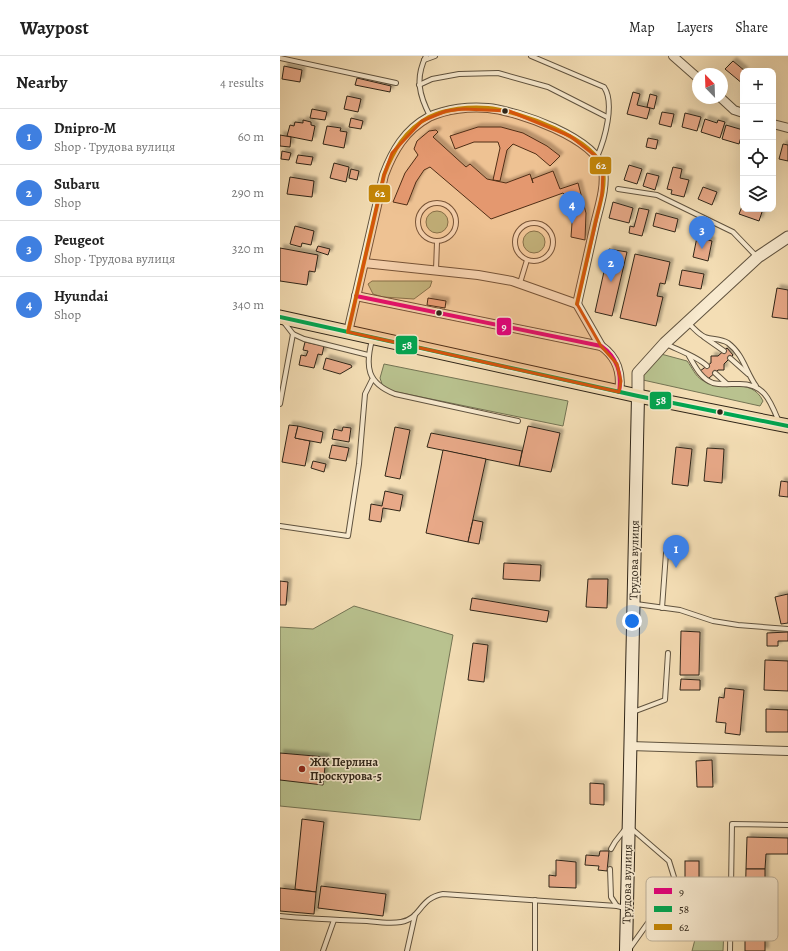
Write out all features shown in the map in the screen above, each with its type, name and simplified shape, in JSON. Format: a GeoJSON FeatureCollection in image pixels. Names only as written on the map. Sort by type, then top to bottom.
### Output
{"type":"FeatureCollection","features":[{"type":"Feature","properties":{"kind":"main road"},"geometry":{"type":"LineString","coordinates":[[280,318],[619,392],[784,425]]}},
{"type":"Feature","properties":{"kind":"main road","name":"Трудова вулиця"},"geometry":{"type":"LineString","coordinates":[[627,951],[622,906],[628,825],[638,396]]}},
{"type":"Feature","properties":{"kind":"street"},"geometry":{"type":"LineString","coordinates":[[673,56],[692,73]]}},
{"type":"Feature","properties":{"kind":"street"},"geometry":{"type":"LineString","coordinates":[[728,104],[734,110],[740,112]]}},
{"type":"Feature","properties":{"kind":"street"},"geometry":{"type":"LineString","coordinates":[[348,332],[384,175],[392,154],[410,130],[430,116],[446,111],[486,108],[509,111],[570,136],[592,150],[597,157],[603,170],[602,195],[577,304]]}},
{"type":"Feature","properties":{"kind":"street"},"geometry":{"type":"LineString","coordinates":[[776,125],[788,128]]}},
{"type":"Feature","properties":{"kind":"street","name":"Трудова вулиця"},"geometry":{"type":"LineString","coordinates":[[638,396],[638,373],[665,343],[758,257],[787,238]]}},
{"type":"Feature","properties":{"kind":"street"},"geometry":{"type":"LineString","coordinates":[[364,264],[478,274],[520,283],[577,304],[604,348],[617,364],[621,381],[619,392]]}},
{"type":"Feature","properties":{"kind":"street"},"geometry":{"type":"LineString","coordinates":[[356,296],[604,348]]}},
{"type":"Feature","properties":{"kind":"street"},"geometry":{"type":"LineString","coordinates":[[630,746],[788,751]]}},
{"type":"Feature","properties":{"kind":"lane"},"geometry":{"type":"LineString","coordinates":[[430,116],[422,101],[419,85],[419,72],[425,58],[435,56]]}},
{"type":"Feature","properties":{"kind":"lane"},"geometry":{"type":"LineString","coordinates":[[531,56],[604,87],[609,94],[606,134],[597,157]]}},
{"type":"Feature","properties":{"kind":"lane"},"geometry":{"type":"LineString","coordinates":[[280,58],[396,83]]}},
{"type":"Feature","properties":{"kind":"lane"},"geometry":{"type":"LineString","coordinates":[[419,85],[432,79],[459,74],[498,73],[548,87],[607,117]]}},
{"type":"Feature","properties":{"kind":"lane"},"geometry":{"type":"LineString","coordinates":[[618,189],[656,195],[726,229],[732,232],[758,257]]}},
{"type":"Feature","properties":{"kind":"lane"},"geometry":{"type":"LineString","coordinates":[[436,203],[444,204],[450,208],[454,214],[456,222],[455,229],[451,236],[437,242],[424,237],[419,230],[417,223],[423,209],[436,203]]}},
{"type":"Feature","properties":{"kind":"lane"},"geometry":{"type":"LineString","coordinates":[[528,224],[541,224],[548,229],[552,236],[553,245],[550,253],[544,259],[535,262],[527,260],[520,256],[515,248],[515,240],[518,232],[528,224]]}},
{"type":"Feature","properties":{"kind":"lane"},"geometry":{"type":"LineString","coordinates":[[436,270],[437,242]]}},
{"type":"Feature","properties":{"kind":"lane"},"geometry":{"type":"LineString","coordinates":[[520,283],[527,260]]}},
{"type":"Feature","properties":{"kind":"lane"},"geometry":{"type":"LineString","coordinates":[[280,318],[293,334],[304,339],[368,355]]}},
{"type":"Feature","properties":{"kind":"lane"},"geometry":{"type":"LineString","coordinates":[[687,322],[704,337],[724,351]]}},
{"type":"Feature","properties":{"kind":"lane"},"geometry":{"type":"LineString","coordinates":[[280,404],[282,385],[293,334]]}},
{"type":"Feature","properties":{"kind":"lane"},"geometry":{"type":"LineString","coordinates":[[280,526],[348,536],[359,464],[365,394],[372,380],[368,355],[372,337]]}},
{"type":"Feature","properties":{"kind":"lane"},"geometry":{"type":"LineString","coordinates":[[704,337],[721,339],[729,344],[741,356],[748,374],[757,387],[767,397],[784,425]]}},
{"type":"Feature","properties":{"kind":"lane"},"geometry":{"type":"LineString","coordinates":[[665,343],[688,356],[702,361],[708,366]]}},
{"type":"Feature","properties":{"kind":"lane"},"geometry":{"type":"LineString","coordinates":[[688,356],[701,375],[713,383],[746,384],[757,387]]}},
{"type":"Feature","properties":{"kind":"lane"},"geometry":{"type":"LineString","coordinates":[[730,358],[748,374]]}},
{"type":"Feature","properties":{"kind":"lane"},"geometry":{"type":"LineString","coordinates":[[715,373],[727,384]]}},
{"type":"Feature","properties":{"kind":"lane"},"geometry":{"type":"LineString","coordinates":[[372,380],[382,389],[394,394],[518,421]]}},
{"type":"Feature","properties":{"kind":"lane"},"geometry":{"type":"LineString","coordinates":[[662,608],[666,553]]}},
{"type":"Feature","properties":{"kind":"lane"},"geometry":{"type":"LineString","coordinates":[[633,604],[680,610],[713,621],[738,626],[788,629]]}},
{"type":"Feature","properties":{"kind":"lane"},"geometry":{"type":"LineString","coordinates":[[631,713],[666,700],[668,653]]}},
{"type":"Feature","properties":{"kind":"lane"},"geometry":{"type":"LineString","coordinates":[[731,877],[732,824],[788,825]]}},
{"type":"Feature","properties":{"kind":"lane"},"geometry":{"type":"LineString","coordinates":[[612,849],[614,842],[628,825],[670,861],[674,877]]}},
{"type":"Feature","properties":{"kind":"lane"},"geometry":{"type":"LineString","coordinates":[[610,869],[611,897],[622,906]]}},
{"type":"Feature","properties":{"kind":"lane"},"geometry":{"type":"LineString","coordinates":[[407,951],[416,915],[427,900],[433,896],[442,894],[622,906]]}},
{"type":"Feature","properties":{"kind":"lane"},"geometry":{"type":"LineString","coordinates":[[535,900],[535,951]]}},
{"type":"Feature","properties":{"kind":"lane"},"geometry":{"type":"LineString","coordinates":[[280,916],[400,923],[416,915]]}},
{"type":"Feature","properties":{"kind":"lane"},"geometry":{"type":"LineString","coordinates":[[323,951],[334,920]]}},
{"type":"Feature","properties":{"kind":"lane"},"geometry":{"type":"LineString","coordinates":[[627,951],[646,925]]}},
{"type":"Feature","properties":{"kind":"lane"},"geometry":{"type":"LineString","coordinates":[[730,941],[730,951]]}},
{"type":"Feature","properties":{"kind":"highlighted area"},"geometry":{"type":"Polygon","coordinates":[[[463,109],[509,111],[570,136],[597,157],[603,170],[602,195],[577,304],[601,346],[617,364],[621,381],[619,392],[348,332],[384,175],[392,153],[422,121],[446,111],[463,109]]]}},
{"type":"Feature","properties":{"kind":"green space"},"geometry":{"type":"Polygon","coordinates":[[[433,211],[441,211],[448,218],[448,226],[441,233],[433,233],[426,226],[426,218],[433,211]]]}},
{"type":"Feature","properties":{"kind":"green space"},"geometry":{"type":"Polygon","coordinates":[[[534,231],[542,234],[545,242],[542,250],[534,253],[526,250],[523,242],[526,234],[534,231]]]}},
{"type":"Feature","properties":{"kind":"green space"},"geometry":{"type":"Polygon","coordinates":[[[372,281],[432,281],[430,287],[414,299],[383,297],[373,294],[368,284],[372,281]]]}},
{"type":"Feature","properties":{"kind":"green space"},"geometry":{"type":"Polygon","coordinates":[[[661,354],[687,361],[695,374],[702,380],[719,385],[751,389],[758,393],[763,401],[760,406],[643,380],[641,375],[661,354]]]}},
{"type":"Feature","properties":{"kind":"green space"},"geometry":{"type":"Polygon","coordinates":[[[384,364],[568,401],[563,426],[387,390],[383,387],[380,378],[384,364]]]}},
{"type":"Feature","properties":{"kind":"green space"},"geometry":{"type":"Polygon","coordinates":[[[354,606],[453,635],[420,820],[280,806],[280,627],[313,629],[354,606]]]}},
{"type":"Feature","properties":{"kind":"green space"},"geometry":{"type":"Polygon","coordinates":[[[695,941],[723,941],[723,951],[692,951],[695,941]]]}},
{"type":"Feature","properties":{"kind":"building"},"geometry":{"type":"Polygon","coordinates":[[[733,61],[741,68],[740,68],[740,82],[728,72],[728,68],[726,68],[733,61]]]}},
{"type":"Feature","properties":{"kind":"building"},"geometry":{"type":"Polygon","coordinates":[[[284,66],[302,70],[300,82],[282,79],[284,66]]]}},
{"type":"Feature","properties":{"kind":"building"},"geometry":{"type":"Polygon","coordinates":[[[357,78],[391,86],[390,92],[355,85],[357,78]]]}},
{"type":"Feature","properties":{"kind":"building"},"geometry":{"type":"Polygon","coordinates":[[[633,92],[640,94],[637,105],[650,108],[647,119],[627,114],[633,92]]]}},
{"type":"Feature","properties":{"kind":"building"},"geometry":{"type":"Polygon","coordinates":[[[650,94],[657,96],[654,109],[647,107],[650,94]]]}},
{"type":"Feature","properties":{"kind":"building"},"geometry":{"type":"Polygon","coordinates":[[[347,96],[361,99],[358,112],[344,109],[347,96]]]}},
{"type":"Feature","properties":{"kind":"building"},"geometry":{"type":"Polygon","coordinates":[[[312,109],[327,112],[325,120],[310,118],[312,109]]]}},
{"type":"Feature","properties":{"kind":"building"},"geometry":{"type":"Polygon","coordinates":[[[662,112],[674,114],[671,127],[659,124],[662,112]]]}},
{"type":"Feature","properties":{"kind":"building"},"geometry":{"type":"Polygon","coordinates":[[[685,113],[701,117],[697,131],[682,127],[685,113]]]}},
{"type":"Feature","properties":{"kind":"building"},"geometry":{"type":"Polygon","coordinates":[[[351,118],[363,121],[361,129],[349,127],[351,118]]]}},
{"type":"Feature","properties":{"kind":"building"},"geometry":{"type":"Polygon","coordinates":[[[705,119],[717,123],[718,120],[725,122],[720,138],[701,132],[705,119]]]}},
{"type":"Feature","properties":{"kind":"building"},"geometry":{"type":"Polygon","coordinates":[[[303,120],[311,122],[311,125],[315,126],[312,141],[287,136],[290,125],[294,126],[295,122],[303,123],[303,120]]]}},
{"type":"Feature","properties":{"kind":"building"},"geometry":{"type":"Polygon","coordinates":[[[726,125],[740,129],[739,144],[722,139],[726,125]]]}},
{"type":"Feature","properties":{"kind":"building"},"geometry":{"type":"Polygon","coordinates":[[[327,126],[341,128],[340,131],[347,132],[344,148],[323,144],[327,126]]]}},
{"type":"Feature","properties":{"kind":"building"},"geometry":{"type":"Polygon","coordinates":[[[478,127],[501,127],[523,133],[547,146],[560,156],[550,166],[536,154],[513,144],[507,150],[500,181],[493,180],[500,148],[498,142],[474,142],[455,149],[450,136],[478,127]]]}},
{"type":"Feature","properties":{"kind":"building"},"geometry":{"type":"Polygon","coordinates":[[[436,130],[438,132],[433,137],[466,167],[470,164],[487,179],[506,183],[530,174],[533,183],[532,179],[553,171],[560,189],[578,183],[586,213],[585,240],[571,237],[572,223],[570,208],[568,198],[563,193],[491,219],[430,167],[424,170],[416,182],[407,205],[393,202],[405,173],[418,155],[414,149],[417,141],[429,131],[436,130]]]}},
{"type":"Feature","properties":{"kind":"building"},"geometry":{"type":"Polygon","coordinates":[[[280,135],[291,137],[290,147],[280,146],[280,135]]]}},
{"type":"Feature","properties":{"kind":"building"},"geometry":{"type":"Polygon","coordinates":[[[648,138],[658,140],[656,149],[646,147],[648,138]]]}},
{"type":"Feature","properties":{"kind":"building"},"geometry":{"type":"Polygon","coordinates":[[[783,144],[788,145],[788,161],[779,159],[783,144]]]}},
{"type":"Feature","properties":{"kind":"building"},"geometry":{"type":"Polygon","coordinates":[[[282,151],[291,153],[289,160],[281,159],[282,151]]]}},
{"type":"Feature","properties":{"kind":"building"},"geometry":{"type":"Polygon","coordinates":[[[298,155],[313,157],[311,165],[296,163],[298,155]]]}},
{"type":"Feature","properties":{"kind":"building"},"geometry":{"type":"Polygon","coordinates":[[[334,163],[349,167],[346,182],[330,178],[334,163]]]}},
{"type":"Feature","properties":{"kind":"building"},"geometry":{"type":"Polygon","coordinates":[[[629,165],[642,169],[637,184],[624,180],[629,165]]]}},
{"type":"Feature","properties":{"kind":"building"},"geometry":{"type":"Polygon","coordinates":[[[673,167],[682,169],[680,178],[689,180],[684,197],[671,194],[672,190],[667,189],[673,167]]]}},
{"type":"Feature","properties":{"kind":"building"},"geometry":{"type":"Polygon","coordinates":[[[351,169],[359,171],[357,180],[349,178],[351,169]]]}},
{"type":"Feature","properties":{"kind":"building"},"geometry":{"type":"Polygon","coordinates":[[[647,173],[659,176],[655,190],[643,186],[647,173]]]}},
{"type":"Feature","properties":{"kind":"building"},"geometry":{"type":"Polygon","coordinates":[[[290,177],[314,181],[312,197],[287,194],[290,177]]]}},
{"type":"Feature","properties":{"kind":"building"},"geometry":{"type":"Polygon","coordinates":[[[703,187],[717,192],[712,205],[698,199],[703,187]]]}},
{"type":"Feature","properties":{"kind":"building"},"geometry":{"type":"Polygon","coordinates":[[[613,202],[633,208],[629,223],[609,218],[613,202]]]}},
{"type":"Feature","properties":{"kind":"building"},"geometry":{"type":"Polygon","coordinates":[[[639,208],[649,210],[642,236],[629,233],[630,226],[634,227],[639,208]]]}},
{"type":"Feature","properties":{"kind":"building"},"geometry":{"type":"Polygon","coordinates":[[[740,212],[762,212],[759,221],[739,214],[740,212]]]}},
{"type":"Feature","properties":{"kind":"building"},"geometry":{"type":"Polygon","coordinates":[[[656,213],[678,219],[675,232],[653,226],[656,213]]]}},
{"type":"Feature","properties":{"kind":"building"},"geometry":{"type":"Polygon","coordinates":[[[295,226],[314,231],[311,245],[302,243],[301,247],[290,244],[295,226]]]}},
{"type":"Feature","properties":{"kind":"building"},"geometry":{"type":"Polygon","coordinates":[[[697,237],[712,241],[708,261],[693,257],[697,237]]]}},
{"type":"Feature","properties":{"kind":"building"},"geometry":{"type":"Polygon","coordinates":[[[318,246],[330,249],[328,255],[316,251],[318,246]]]}},
{"type":"Feature","properties":{"kind":"building"},"geometry":{"type":"Polygon","coordinates":[[[280,248],[318,255],[315,272],[309,271],[307,285],[280,281],[280,248]]]}},
{"type":"Feature","properties":{"kind":"building"},"geometry":{"type":"Polygon","coordinates":[[[609,249],[627,252],[612,316],[595,312],[609,249]]]}},
{"type":"Feature","properties":{"kind":"building"},"geometry":{"type":"Polygon","coordinates":[[[635,254],[670,262],[665,284],[660,283],[657,296],[663,297],[656,326],[620,318],[635,254]]]}},
{"type":"Feature","properties":{"kind":"building"},"geometry":{"type":"Polygon","coordinates":[[[682,270],[704,274],[701,289],[679,285],[682,270]]]}},
{"type":"Feature","properties":{"kind":"building"},"geometry":{"type":"Polygon","coordinates":[[[777,288],[788,290],[788,319],[772,317],[777,288]]]}},
{"type":"Feature","properties":{"kind":"building"},"geometry":{"type":"Polygon","coordinates":[[[428,298],[446,301],[445,308],[427,305],[428,298]]]}},
{"type":"Feature","properties":{"kind":"building"},"geometry":{"type":"Polygon","coordinates":[[[305,342],[324,346],[322,355],[318,354],[314,368],[299,365],[301,355],[306,356],[308,351],[303,350],[305,342]]]}},
{"type":"Feature","properties":{"kind":"building"},"geometry":{"type":"Polygon","coordinates":[[[727,348],[733,355],[724,364],[724,370],[718,370],[708,379],[700,371],[711,363],[711,356],[718,356],[727,348]]]}},
{"type":"Feature","properties":{"kind":"building"},"geometry":{"type":"Polygon","coordinates":[[[326,358],[351,365],[352,367],[340,374],[323,369],[326,358]]]}},
{"type":"Feature","properties":{"kind":"building"},"geometry":{"type":"Polygon","coordinates":[[[289,425],[298,426],[295,438],[310,441],[305,466],[282,462],[289,425]]]}},
{"type":"Feature","properties":{"kind":"building"},"geometry":{"type":"Polygon","coordinates":[[[298,426],[323,432],[321,443],[295,438],[298,426]]]}},
{"type":"Feature","properties":{"kind":"building"},"geometry":{"type":"Polygon","coordinates":[[[528,426],[560,433],[551,472],[519,466],[528,426]]]}},
{"type":"Feature","properties":{"kind":"building"},"geometry":{"type":"Polygon","coordinates":[[[343,427],[351,428],[349,442],[332,439],[334,429],[342,431],[343,427]]]}},
{"type":"Feature","properties":{"kind":"building"},"geometry":{"type":"Polygon","coordinates":[[[395,427],[410,430],[400,479],[385,476],[395,427]]]}},
{"type":"Feature","properties":{"kind":"building"},"geometry":{"type":"Polygon","coordinates":[[[431,433],[522,451],[519,466],[427,447],[431,433]]]}},
{"type":"Feature","properties":{"kind":"building"},"geometry":{"type":"Polygon","coordinates":[[[332,445],[349,448],[346,461],[329,458],[332,445]]]}},
{"type":"Feature","properties":{"kind":"building"},"geometry":{"type":"Polygon","coordinates":[[[676,447],[692,449],[688,486],[672,484],[676,447]]]}},
{"type":"Feature","properties":{"kind":"building"},"geometry":{"type":"Polygon","coordinates":[[[707,448],[724,449],[722,483],[704,481],[707,448]]]}},
{"type":"Feature","properties":{"kind":"building"},"geometry":{"type":"Polygon","coordinates":[[[443,450],[486,459],[468,542],[426,533],[443,450]]]}},
{"type":"Feature","properties":{"kind":"building"},"geometry":{"type":"Polygon","coordinates":[[[313,461],[326,464],[324,472],[311,468],[313,461]]]}},
{"type":"Feature","properties":{"kind":"building"},"geometry":{"type":"Polygon","coordinates":[[[781,481],[788,482],[788,497],[779,496],[781,481]]]}},
{"type":"Feature","properties":{"kind":"building"},"geometry":{"type":"Polygon","coordinates":[[[385,491],[403,495],[400,511],[383,508],[381,522],[369,520],[371,504],[382,506],[385,491]]]}},
{"type":"Feature","properties":{"kind":"building"},"geometry":{"type":"Polygon","coordinates":[[[473,520],[483,522],[479,544],[468,542],[473,520]]]}},
{"type":"Feature","properties":{"kind":"building"},"geometry":{"type":"Polygon","coordinates":[[[504,563],[541,565],[540,581],[503,579],[504,563]]]}},
{"type":"Feature","properties":{"kind":"building"},"geometry":{"type":"Polygon","coordinates":[[[588,579],[608,579],[607,608],[586,607],[588,579]]]}},
{"type":"Feature","properties":{"kind":"building"},"geometry":{"type":"Polygon","coordinates":[[[280,581],[288,582],[286,605],[280,605],[280,581]]]}},
{"type":"Feature","properties":{"kind":"building"},"geometry":{"type":"Polygon","coordinates":[[[788,594],[788,623],[781,624],[775,597],[788,594]]]}},
{"type":"Feature","properties":{"kind":"building"},"geometry":{"type":"Polygon","coordinates":[[[472,598],[549,611],[547,622],[470,610],[472,598]]]}},
{"type":"Feature","properties":{"kind":"building"},"geometry":{"type":"Polygon","coordinates":[[[681,631],[700,632],[699,675],[680,675],[681,631]]]}},
{"type":"Feature","properties":{"kind":"building"},"geometry":{"type":"Polygon","coordinates":[[[788,632],[788,641],[778,641],[778,646],[767,646],[767,633],[788,632]]]}},
{"type":"Feature","properties":{"kind":"building"},"geometry":{"type":"Polygon","coordinates":[[[473,643],[488,645],[484,682],[468,680],[473,643]]]}},
{"type":"Feature","properties":{"kind":"building"},"geometry":{"type":"Polygon","coordinates":[[[765,660],[788,661],[788,691],[764,690],[765,660]]]}},
{"type":"Feature","properties":{"kind":"building"},"geometry":{"type":"Polygon","coordinates":[[[681,679],[700,680],[700,690],[680,690],[681,679]]]}},
{"type":"Feature","properties":{"kind":"building"},"geometry":{"type":"Polygon","coordinates":[[[725,688],[744,690],[740,735],[725,733],[726,723],[716,722],[719,697],[724,698],[725,688]]]}},
{"type":"Feature","properties":{"kind":"building"},"geometry":{"type":"Polygon","coordinates":[[[766,709],[788,710],[788,732],[766,732],[766,709]]]}},
{"type":"Feature","properties":{"kind":"building","name":"ЖК Перлина Проскурова-5"},"geometry":{"type":"Polygon","coordinates":[[[280,753],[326,757],[323,785],[280,780],[280,753]]]}},
{"type":"Feature","properties":{"kind":"building"},"geometry":{"type":"Polygon","coordinates":[[[712,760],[713,787],[697,787],[696,761],[712,760]]]}},
{"type":"Feature","properties":{"kind":"building"},"geometry":{"type":"Polygon","coordinates":[[[590,783],[604,784],[604,805],[590,804],[590,783]]]}},
{"type":"Feature","properties":{"kind":"building"},"geometry":{"type":"Polygon","coordinates":[[[302,819],[324,822],[316,892],[295,889],[302,819]]]}},
{"type":"Feature","properties":{"kind":"building"},"geometry":{"type":"Polygon","coordinates":[[[747,837],[788,838],[788,854],[766,854],[765,869],[746,869],[747,837]]]}},
{"type":"Feature","properties":{"kind":"building"},"geometry":{"type":"Polygon","coordinates":[[[600,851],[609,851],[607,871],[598,870],[599,866],[585,865],[586,855],[599,856],[600,851]]]}},
{"type":"Feature","properties":{"kind":"building"},"geometry":{"type":"Polygon","coordinates":[[[556,860],[576,862],[576,888],[549,887],[549,875],[556,876],[556,860]]]}},
{"type":"Feature","properties":{"kind":"building"},"geometry":{"type":"Polygon","coordinates":[[[685,861],[699,861],[699,877],[685,877],[685,861]]]}},
{"type":"Feature","properties":{"kind":"building"},"geometry":{"type":"Polygon","coordinates":[[[746,869],[765,869],[765,877],[746,877],[746,869]]]}},
{"type":"Feature","properties":{"kind":"building"},"geometry":{"type":"Polygon","coordinates":[[[321,886],[386,894],[383,916],[318,908],[321,886]]]}},
{"type":"Feature","properties":{"kind":"building"},"geometry":{"type":"Polygon","coordinates":[[[280,888],[316,892],[314,914],[280,911],[280,888]]]}},
{"type":"Feature","properties":{"kind":"building"},"geometry":{"type":"Polygon","coordinates":[[[745,941],[765,941],[765,951],[745,951],[745,941]]]}},
{"type":"Feature","properties":{"kind":"transit line","name":"62"},"geometry":{"type":"LineString","coordinates":[[348,332],[384,175],[391,158],[401,142],[413,128],[429,117],[443,112],[474,107],[501,110],[536,120],[571,137],[586,147],[597,158],[603,170],[604,183],[577,304]]}},
{"type":"Feature","properties":{"kind":"transit line","name":"9"},"geometry":{"type":"LineString","coordinates":[[356,296],[601,346],[611,355],[617,366],[620,379],[619,392]]}},
{"type":"Feature","properties":{"kind":"transit line","name":"58"},"geometry":{"type":"LineString","coordinates":[[280,317],[638,396],[788,426]]}},
{"type":"Feature","properties":{"kind":"place","name":"Hyundai"},"geometry":{"type":"Point","coordinates":[572,224]}},
{"type":"Feature","properties":{"kind":"place","name":"Peugeot"},"geometry":{"type":"Point","coordinates":[702,249]}},
{"type":"Feature","properties":{"kind":"place","name":"Subaru"},"geometry":{"type":"Point","coordinates":[611,282]}},
{"type":"Feature","properties":{"kind":"place","name":"Dnipro-M"},"geometry":{"type":"Point","coordinates":[676,568]}},
{"type":"Feature","properties":{"kind":"place","name":"ЖК Перлина Проскурова-5"},"geometry":{"type":"Point","coordinates":[302,769]}}]}
